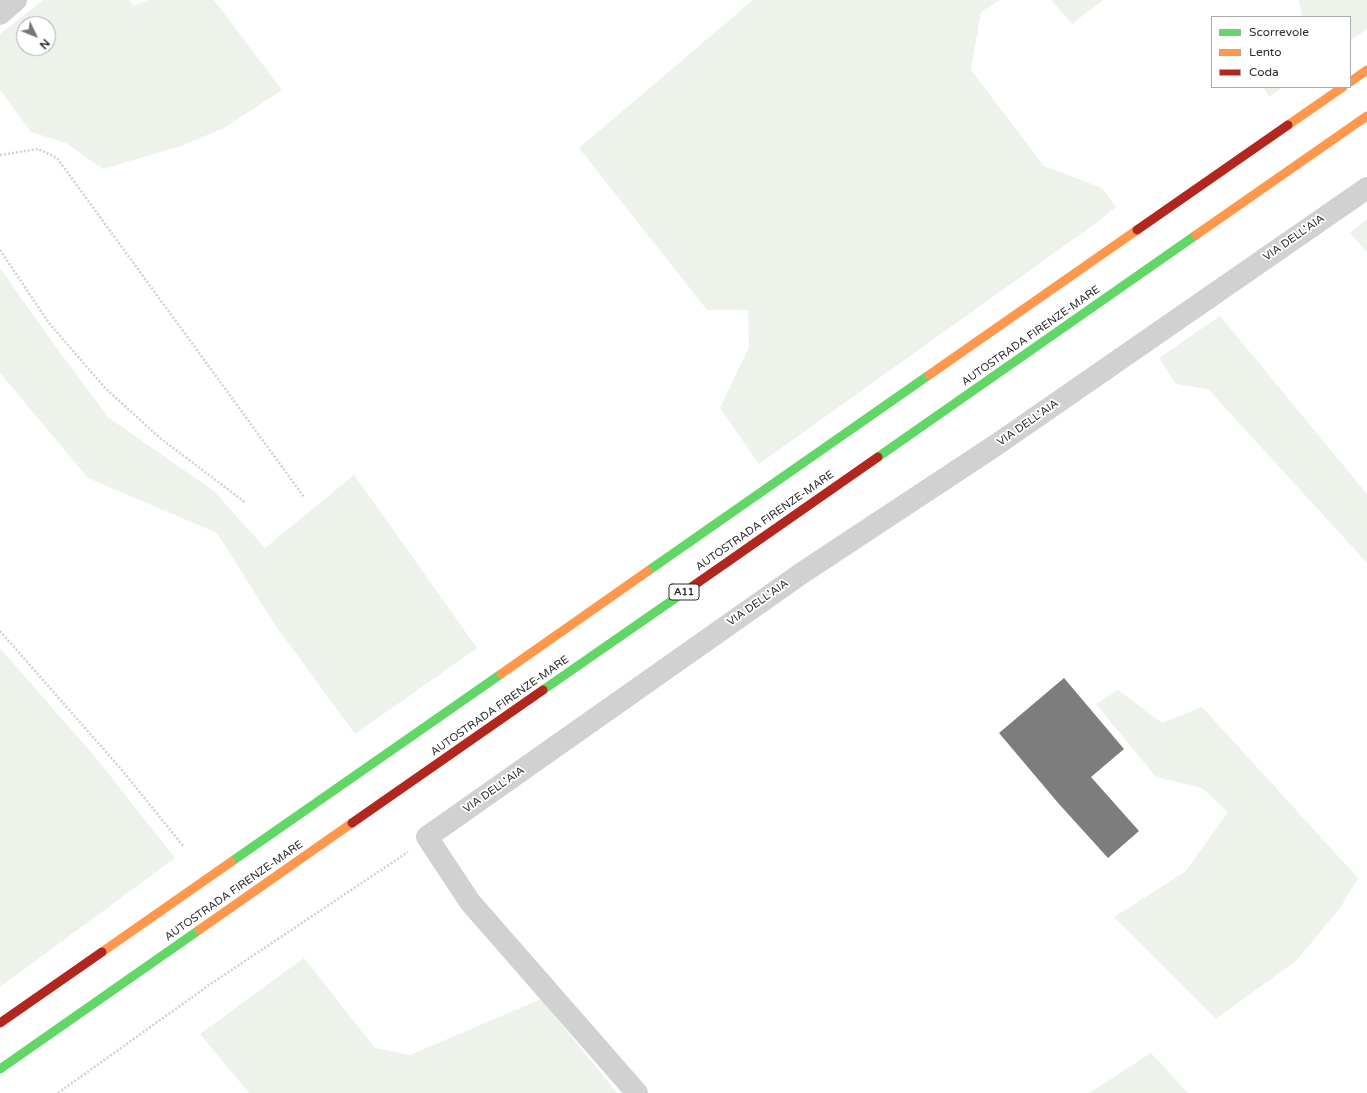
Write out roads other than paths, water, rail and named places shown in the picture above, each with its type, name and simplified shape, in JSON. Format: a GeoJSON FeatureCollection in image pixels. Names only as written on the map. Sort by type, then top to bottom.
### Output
{"type":"FeatureCollection","features":[{"type":"Feature","properties":{"kind":"highway"},"geometry":{"type":"LineString","coordinates":[[1351,81],[1367,70]]}},
{"type":"Feature","properties":{"kind":"highway"},"geometry":{"type":"LineString","coordinates":[[0,1023],[1342,88]]}},
{"type":"Feature","properties":{"kind":"highway","name":"AUTOSTRADA FIRENZE-MARE"},"geometry":{"type":"LineString","coordinates":[[0,1069],[1367,116]]}},
{"type":"Feature","properties":{"kind":"street"},"geometry":{"type":"LineString","coordinates":[[0,14],[16,0]]}},
{"type":"Feature","properties":{"kind":"street","name":"VIA DELL'AIA"},"geometry":{"type":"LineString","coordinates":[[638,1093],[470,902],[427,837],[802,573],[996,445],[1367,188]]}}]}
